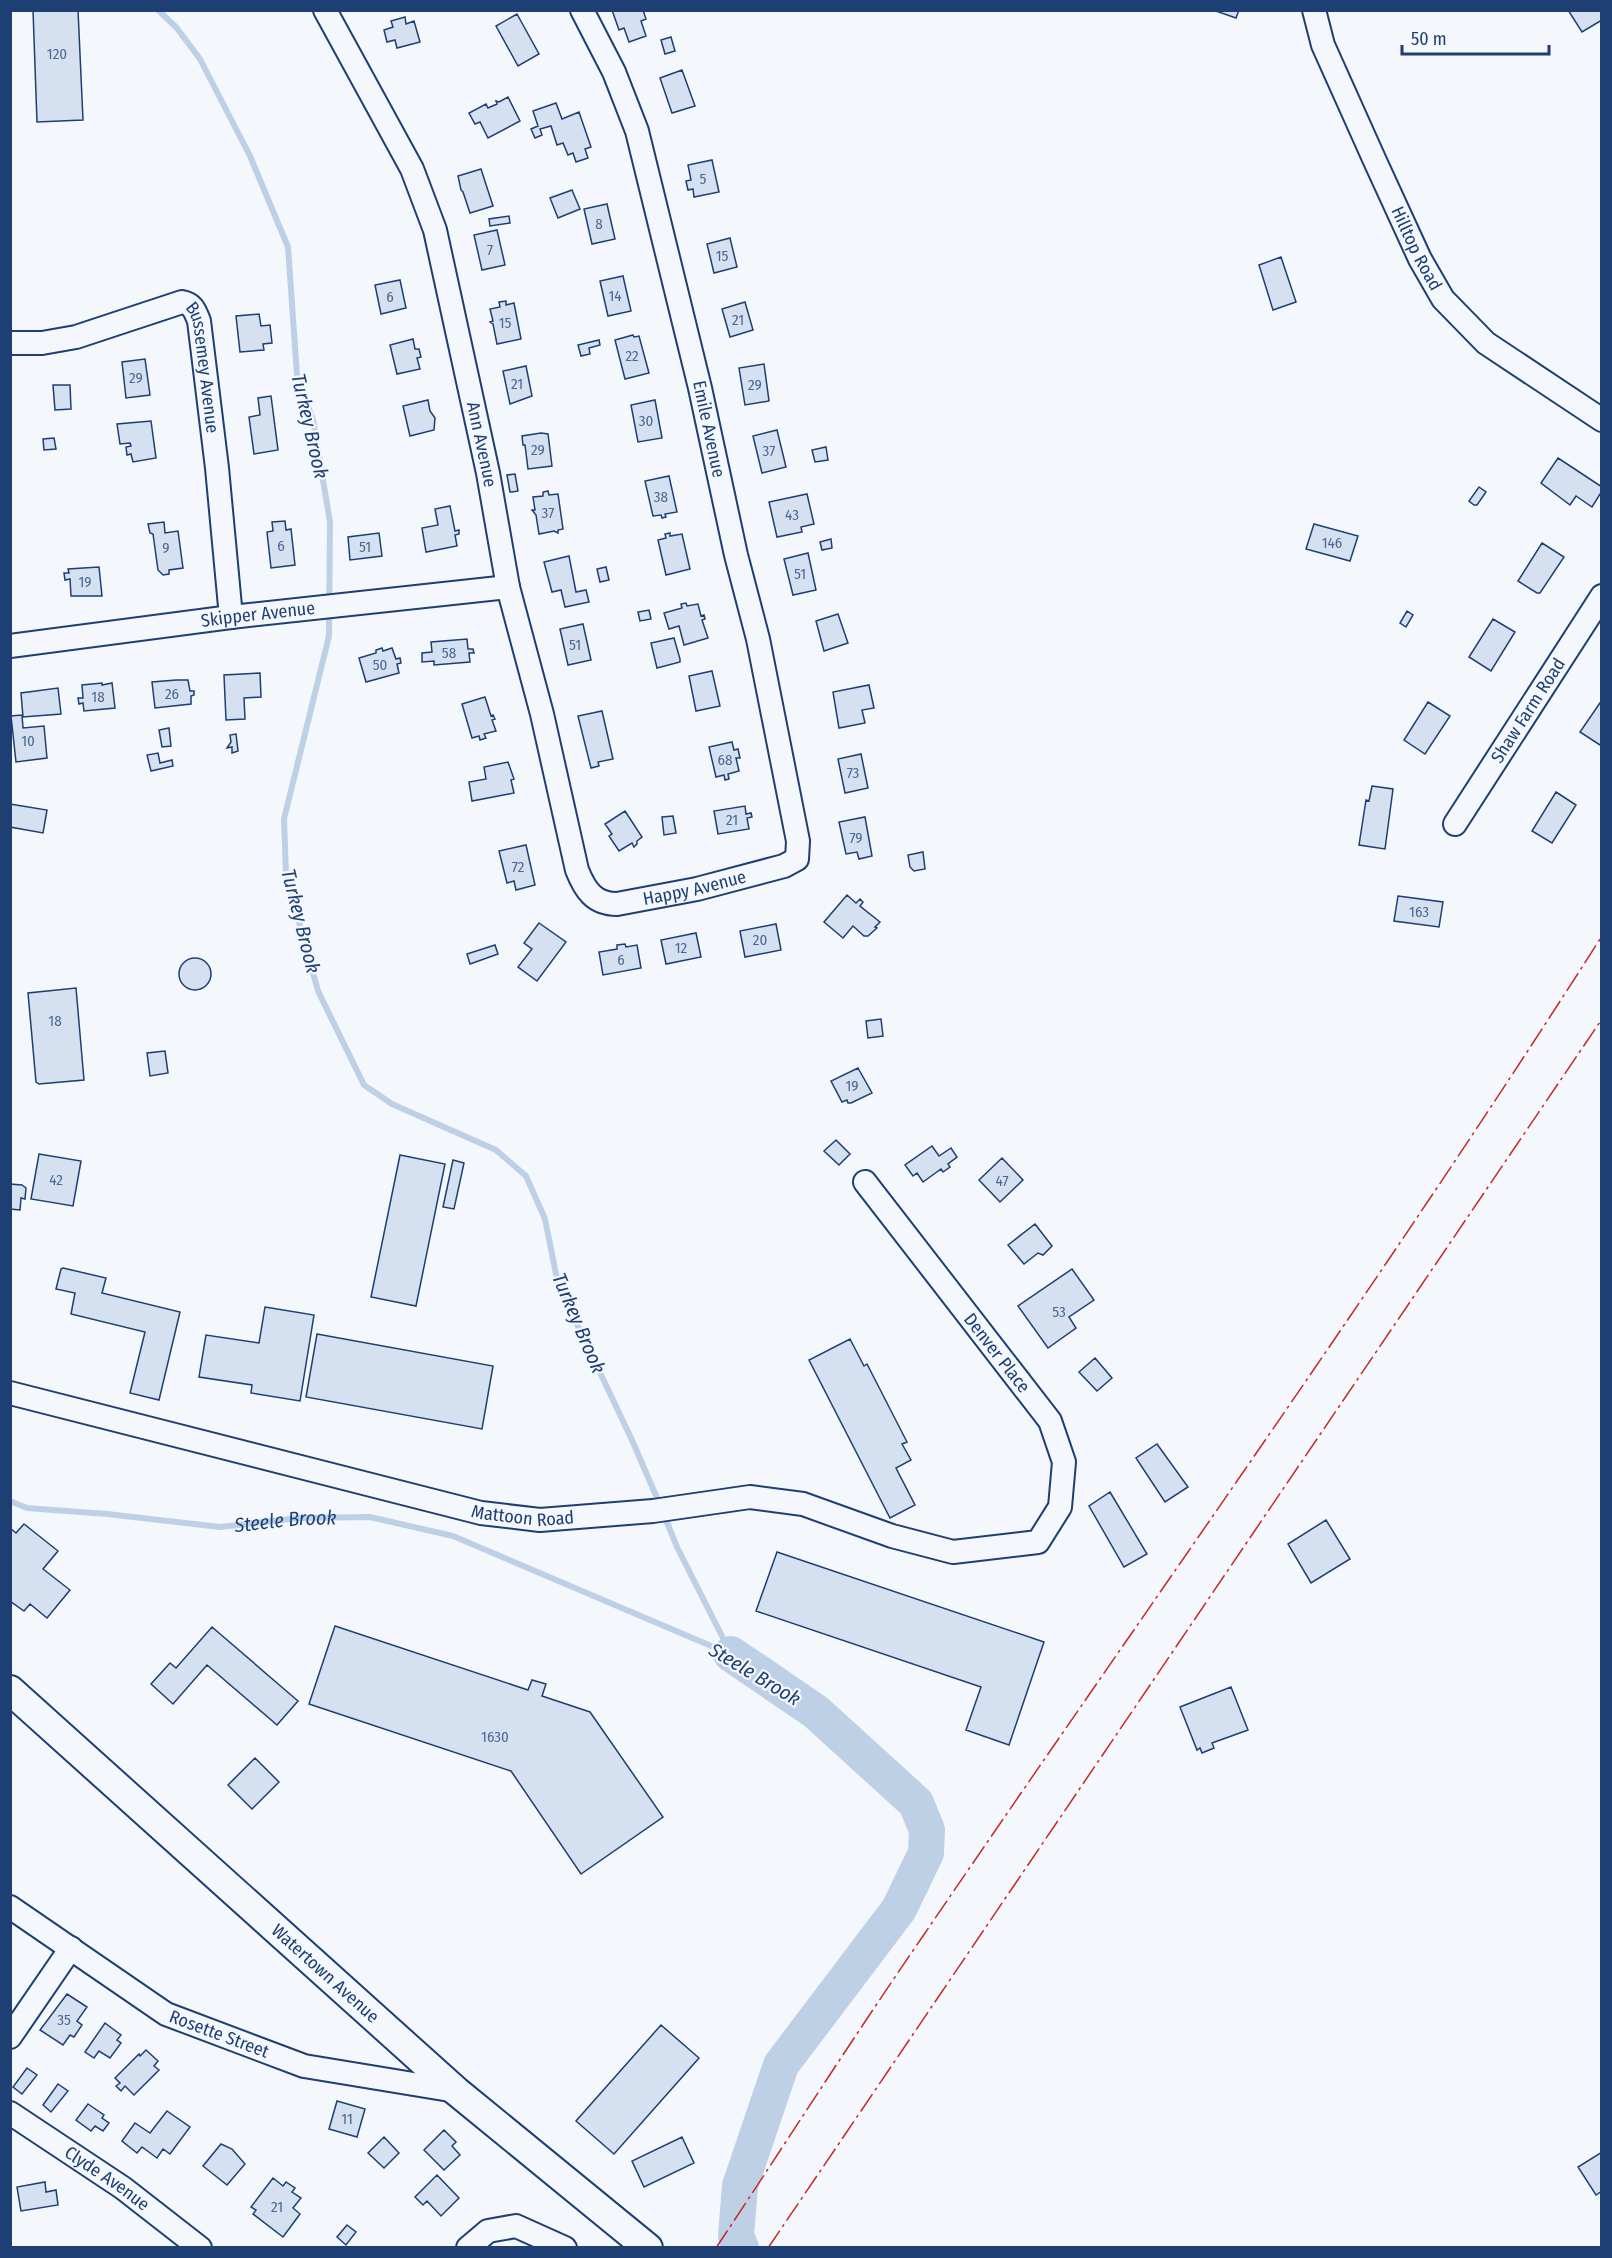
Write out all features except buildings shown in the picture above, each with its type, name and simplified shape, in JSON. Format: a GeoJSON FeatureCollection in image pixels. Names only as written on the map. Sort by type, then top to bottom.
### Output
{"type":"FeatureCollection","features":[{"type":"Feature","properties":{"kind":"main road","name":"Watertown Avenue"},"geometry":{"type":"LineString","coordinates":[[10,1690],[456,2091],[648,2247]]}},
{"type":"Feature","properties":{"kind":"street","name":"Ann Avenue"},"geometry":{"type":"LineString","coordinates":[[326,10],[412,169],[435,230],[488,473],[508,587],[542,714],[577,870],[583,885],[591,896]]}},
{"type":"Feature","properties":{"kind":"street","name":"Emile Avenue"},"geometry":{"type":"LineString","coordinates":[[582,10],[614,72],[637,131],[662,229],[700,388],[736,555],[758,639],[798,842],[797,859]]}},
{"type":"Feature","properties":{"kind":"street","name":"Hilltop Road"},"geometry":{"type":"LineString","coordinates":[[1314,10],[1323,45],[1420,259],[1443,299],[1486,343],[1602,420]]}},
{"type":"Feature","properties":{"kind":"street","name":"Bussemey Avenue"},"geometry":{"type":"LineString","coordinates":[[10,343],[42,343],[76,337],[182,302],[194,309],[198,321],[218,468],[231,617]]}},
{"type":"Feature","properties":{"kind":"street","name":"Skipper Avenue"},"geometry":{"type":"LineString","coordinates":[[10,646],[231,617],[508,587]]}},
{"type":"Feature","properties":{"kind":"street","name":"Shaw Farm Road"},"geometry":{"type":"LineString","coordinates":[[1455,824],[1602,596]]}},
{"type":"Feature","properties":{"kind":"street","name":"Happy Avenue"},"geometry":{"type":"LineString","coordinates":[[591,896],[604,904],[617,904],[697,889],[784,866],[797,859]]}},
{"type":"Feature","properties":{"kind":"street","name":"Denver Place"},"geometry":{"type":"LineString","coordinates":[[865,1182],[1050,1421],[1064,1462],[1060,1507],[1038,1542]]}},
{"type":"Feature","properties":{"kind":"street","name":"Mattoon Road"},"geometry":{"type":"LineString","coordinates":[[10,1393],[481,1513],[540,1520],[653,1511],[750,1497],[803,1504],[892,1536],[953,1552],[1038,1542]]}},
{"type":"Feature","properties":{"kind":"street","name":"Rosette Street"},"geometry":{"type":"LineString","coordinates":[[10,1907],[166,2014],[304,2066],[456,2091]]}},
{"type":"Feature","properties":{"kind":"street"},"geometry":{"type":"LineString","coordinates":[[10,2037],[70,1948]]}},
{"type":"Feature","properties":{"kind":"street","name":"Clyde Avenue"},"geometry":{"type":"LineString","coordinates":[[10,2113],[123,2188],[200,2247]]}},
{"type":"Feature","properties":{"kind":"street"},"geometry":{"type":"LineString","coordinates":[[468,2247],[488,2231],[516,2226],[565,2247]]}},
{"type":"Feature","properties":{"kind":"waterway","name":"Turkey Brook"},"geometry":{"type":"LineString","coordinates":[[158,10],[176,27],[200,59],[250,156],[288,247],[297,375],[313,420],[330,522],[329,636],[284,819],[286,875],[318,991],[364,1085],[392,1104],[496,1150],[526,1176],[545,1219],[558,1284],[632,1440],[660,1505]]}},
{"type":"Feature","properties":{"kind":"waterway","name":"Steele Brook"},"geometry":{"type":"LineString","coordinates":[[10,1501],[27,1508],[107,1514],[220,1527],[299,1518],[370,1517],[453,1536],[730,1654]]}},
{"type":"Feature","properties":{"kind":"waterway","name":"Turkey Brook"},"geometry":{"type":"LineString","coordinates":[[664,1515],[677,1547],[731,1654]]}},
{"type":"Feature","properties":{"kind":"waterway","name":"Steele Brook"},"geometry":{"type":"LineString","coordinates":[[731,1654],[816,1712],[916,1803],[927,1830],[926,1853],[899,1909],[781,2065],[740,2186],[736,2236],[741,2248]]}},
{"type":"Feature","properties":{"kind":"power"},"geometry":{"type":"LineString","coordinates":[[716,2248],[844,2053],[1008,1811],[1352,1314],[1602,936]]}},
{"type":"Feature","properties":{"kind":"power"},"geometry":{"type":"LineString","coordinates":[[768,2248],[1602,1019]]}}]}
